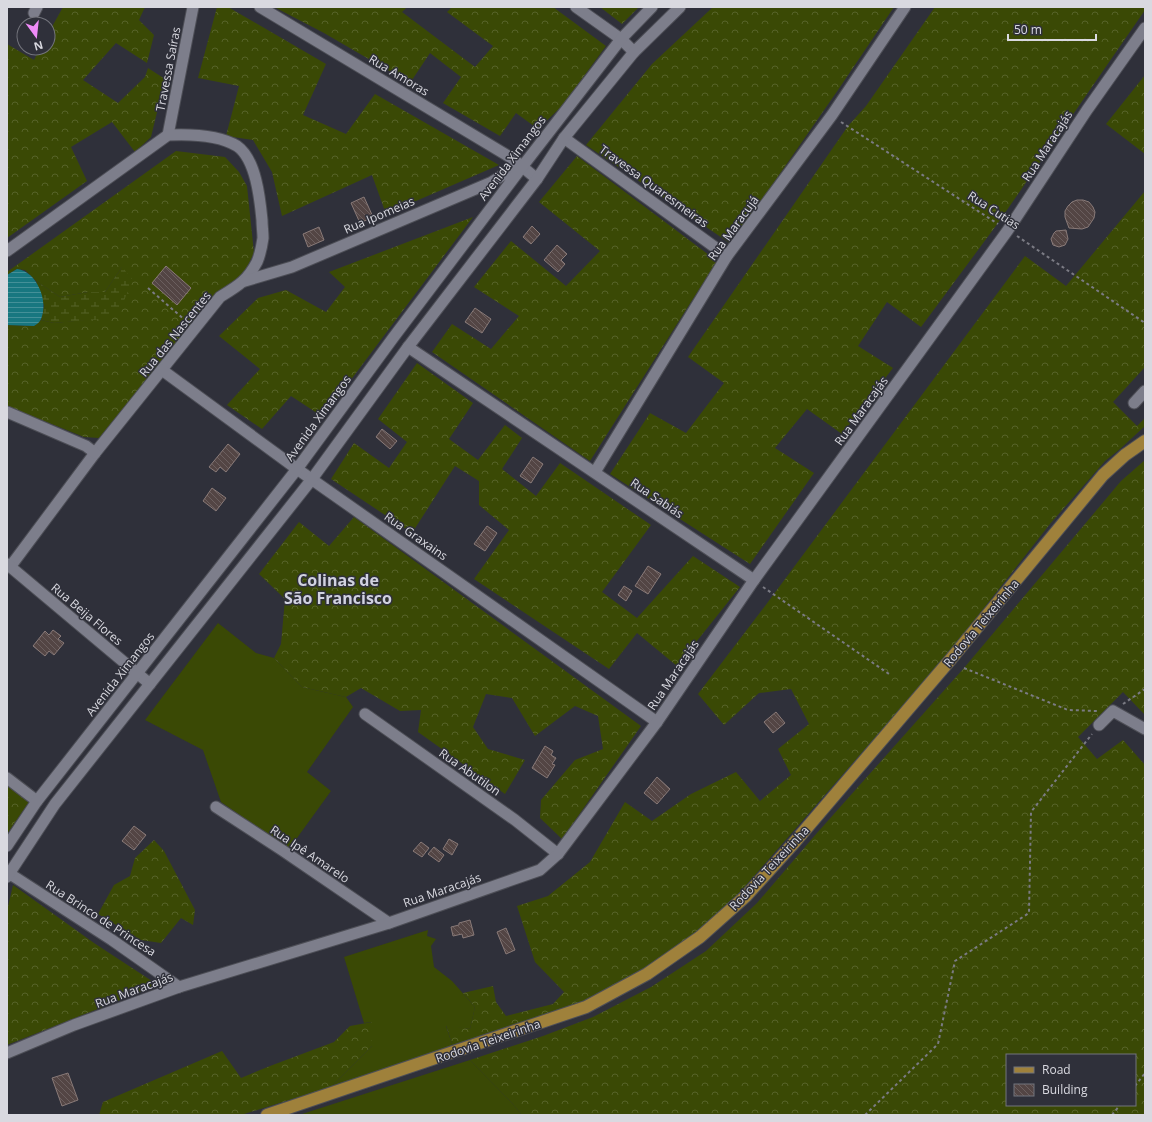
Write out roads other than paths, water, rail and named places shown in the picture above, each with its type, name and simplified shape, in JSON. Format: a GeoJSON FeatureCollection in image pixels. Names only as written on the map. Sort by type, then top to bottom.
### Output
{"type":"FeatureCollection","features":[{"type":"Feature","properties":{"kind":"main road","name":"Rodovia Teixeirinha"},"geometry":{"type":"LineString","coordinates":[[267,1115],[586,1007],[647,974],[700,938],[746,896],[793,844],[952,659],[1103,475],[1125,455],[1145,441]]}},
{"type":"Feature","properties":{"kind":"street","name":"Travessa Saíras"},"geometry":{"type":"LineString","coordinates":[[168,135],[193,7]]}},
{"type":"Feature","properties":{"kind":"street","name":"Rua Amoras"},"geometry":{"type":"LineString","coordinates":[[260,7],[513,159],[537,179]]}},
{"type":"Feature","properties":{"kind":"street"},"geometry":{"type":"LineString","coordinates":[[576,7],[621,39],[634,52]]}},
{"type":"Feature","properties":{"kind":"street","name":"Avenida Ximangos"},"geometry":{"type":"LineString","coordinates":[[7,846],[37,801],[297,469],[521,166],[621,39],[652,7]]}},
{"type":"Feature","properties":{"kind":"street"},"geometry":{"type":"LineString","coordinates":[[8,874],[55,804],[312,479],[408,347],[537,179],[564,138],[634,52],[680,7]]}},
{"type":"Feature","properties":{"kind":"street","name":"Rua Maracujá"},"geometry":{"type":"LineString","coordinates":[[595,472],[727,256],[832,115],[905,7]]}},
{"type":"Feature","properties":{"kind":"street","name":"Rua Maracajás"},"geometry":{"type":"LineString","coordinates":[[7,1053],[74,1025],[179,987],[388,923],[540,870],[558,854],[657,722],[754,580],[1008,230],[1086,110],[1145,28]]}},
{"type":"Feature","properties":{"kind":"street","name":"Rua das Nascentes"},"geometry":{"type":"LineString","coordinates":[[8,566],[95,453],[220,297],[245,281],[257,261],[263,237],[258,192],[253,170],[248,158],[238,147],[227,141],[186,134],[168,135]]}},
{"type":"Feature","properties":{"kind":"street"},"geometry":{"type":"LineString","coordinates":[[7,251],[168,135]]}},
{"type":"Feature","properties":{"kind":"street","name":"Travessa Quaresmeiras"},"geometry":{"type":"LineString","coordinates":[[564,138],[727,256]]}},
{"type":"Feature","properties":{"kind":"street","name":"Rua Ipomeias"},"geometry":{"type":"LineString","coordinates":[[245,281],[292,267],[492,182],[521,166]]}},
{"type":"Feature","properties":{"kind":"street","name":"Rua Sabiás"},"geometry":{"type":"LineString","coordinates":[[408,347],[754,580]]}},
{"type":"Feature","properties":{"kind":"street","name":"Rua Graxains"},"geometry":{"type":"LineString","coordinates":[[162,370],[297,469],[657,722]]}},
{"type":"Feature","properties":{"kind":"street"},"geometry":{"type":"LineString","coordinates":[[1134,403],[1145,391]]}},
{"type":"Feature","properties":{"kind":"street"},"geometry":{"type":"LineString","coordinates":[[7,412],[86,446],[95,453]]}},
{"type":"Feature","properties":{"kind":"street","name":"Rua Beija Flores"},"geometry":{"type":"LineString","coordinates":[[8,566],[150,684]]}},
{"type":"Feature","properties":{"kind":"street"},"geometry":{"type":"LineString","coordinates":[[1099,725],[1113,711],[1145,729]]}},
{"type":"Feature","properties":{"kind":"street","name":"Rua Abutilon"},"geometry":{"type":"LineString","coordinates":[[365,714],[509,815],[558,854]]}},
{"type":"Feature","properties":{"kind":"street"},"geometry":{"type":"LineString","coordinates":[[7,778],[37,801]]}},
{"type":"Feature","properties":{"kind":"street","name":"Rua Ipê Amarelo"},"geometry":{"type":"LineString","coordinates":[[216,807],[282,850],[388,923]]}},
{"type":"Feature","properties":{"kind":"street","name":"Rua Brinco de Princesa"},"geometry":{"type":"LineString","coordinates":[[8,874],[112,940],[179,987]]}},
{"type":"Feature","properties":{"kind":"water"},"geometry":{"type":"Polygon","coordinates":[[[17,269],[30,275],[40,288],[43,312],[40,321],[34,326],[7,325],[7,275],[17,269]]]}},
{"type":"Feature","properties":{"kind":"district","name":"Colinas de São Francisco"},"geometry":{"type":"Point","coordinates":[338,589]}}]}
